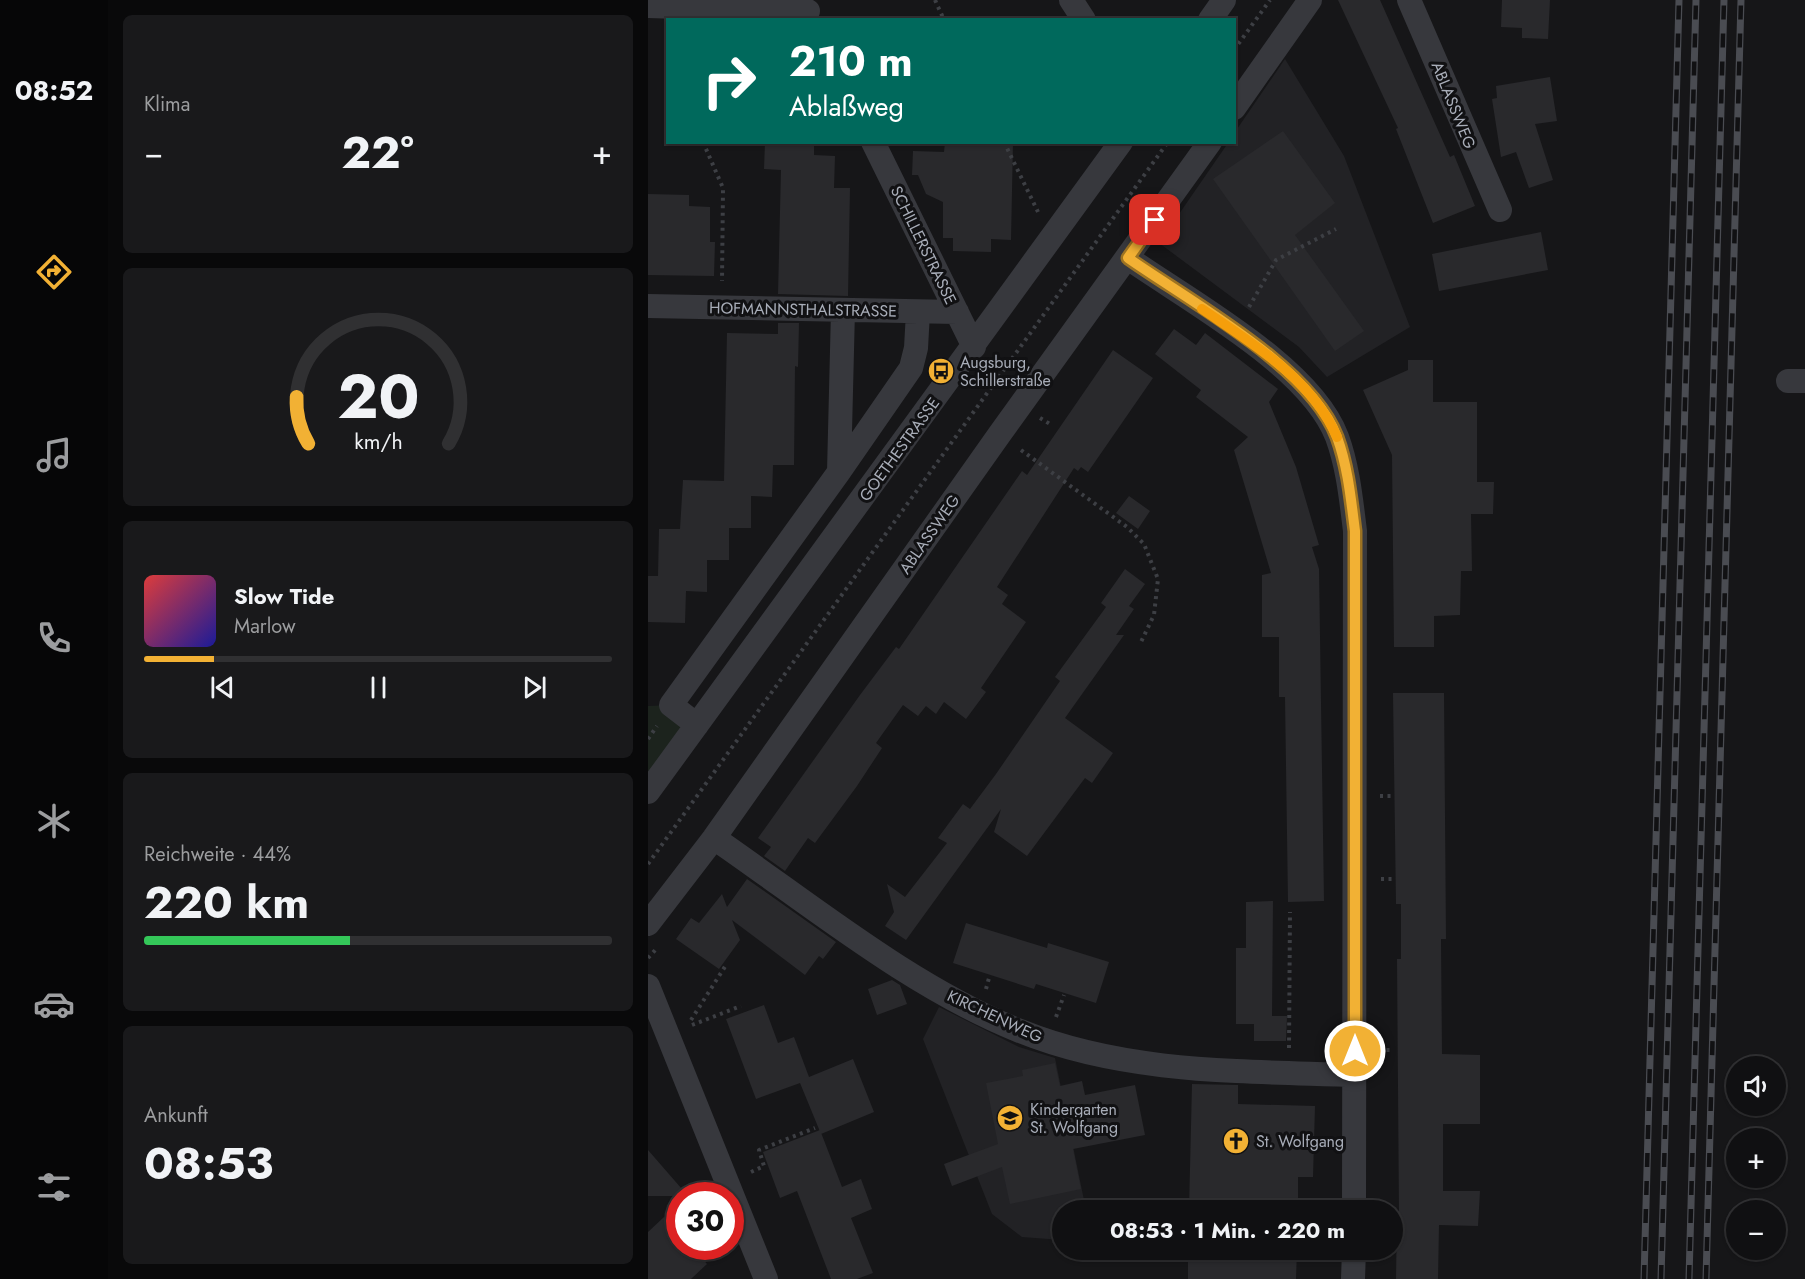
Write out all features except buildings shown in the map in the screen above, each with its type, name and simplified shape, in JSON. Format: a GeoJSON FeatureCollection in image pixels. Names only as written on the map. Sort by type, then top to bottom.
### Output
{"type":"FeatureCollection","features":[{"type":"Feature","properties":{"kind":"street"},"geometry":{"type":"LineString","coordinates":[[1071,0],[1083,18]]}},
{"type":"Feature","properties":{"kind":"street"},"geometry":{"type":"LineString","coordinates":[[1211,18],[1224,0]]}},
{"type":"Feature","properties":{"kind":"street"},"geometry":{"type":"LineString","coordinates":[[1236,105],[1310,0]]}},
{"type":"Feature","properties":{"kind":"street","name":"ABLASSWEG"},"geometry":{"type":"LineString","coordinates":[[1408,0],[1500,210]]}},
{"type":"Feature","properties":{"kind":"street"},"geometry":{"type":"LineString","coordinates":[[648,6],[808,10]]}},
{"type":"Feature","properties":{"kind":"street","name":"SCHILLERSTRASSE"},"geometry":{"type":"LineString","coordinates":[[874,144],[975,347]]}},
{"type":"Feature","properties":{"kind":"street","name":"GOETHESTRASSE"},"geometry":{"type":"LineString","coordinates":[[648,792],[975,347],[1120,144]]}},
{"type":"Feature","properties":{"kind":"street","name":"ABLASSWEG"},"geometry":{"type":"LineString","coordinates":[[648,924],[714,838],[1209,144]]}},
{"type":"Feature","properties":{"kind":"street"},"geometry":{"type":"LineString","coordinates":[[1128,258],[1280,364],[1318,404],[1336,435],[1346,467],[1355,531],[1354,1200]]}},
{"type":"Feature","properties":{"kind":"street","name":"HOFMANNSTHALSTRASSE"},"geometry":{"type":"LineString","coordinates":[[648,306],[957,312]]}},
{"type":"Feature","properties":{"kind":"street"},"geometry":{"type":"LineString","coordinates":[[839,472],[843,310]]}},
{"type":"Feature","properties":{"kind":"street"},"geometry":{"type":"LineString","coordinates":[[697,725],[670,705],[839,472],[911,368],[916,348],[918,312]]}},
{"type":"Feature","properties":{"kind":"street","name":"KIRCHENWEG"},"geometry":{"type":"LineString","coordinates":[[714,838],[904,970],[978,1012],[1020,1031],[1085,1052],[1191,1070],[1355,1075]]}},
{"type":"Feature","properties":{"kind":"street"},"geometry":{"type":"LineString","coordinates":[[648,986],[728,1182]]}},
{"type":"Feature","properties":{"kind":"street"},"geometry":{"type":"LineString","coordinates":[[744,1223],[766,1279]]}},
{"type":"Feature","properties":{"kind":"street"},"geometry":{"type":"LineString","coordinates":[[1353,1279],[1354,1260]]}},
{"type":"Feature","properties":{"kind":"path"},"geometry":{"type":"LineString","coordinates":[[935,0],[943,18]]}},
{"type":"Feature","properties":{"kind":"path"},"geometry":{"type":"LineString","coordinates":[[1236,47],[1270,0]]}},
{"type":"Feature","properties":{"kind":"path"},"geometry":{"type":"LineString","coordinates":[[704,144],[723,188],[721,307]]}},
{"type":"Feature","properties":{"kind":"path"},"geometry":{"type":"LineString","coordinates":[[1005,144],[1052,240]]}},
{"type":"Feature","properties":{"kind":"path"},"geometry":{"type":"LineString","coordinates":[[648,864],[1167,144]]}},
{"type":"Feature","properties":{"kind":"path"},"geometry":{"type":"LineString","coordinates":[[1110,210],[1116,215]]}},
{"type":"Feature","properties":{"kind":"path"},"geometry":{"type":"LineString","coordinates":[[1235,332],[1276,260],[1336,229]]}},
{"type":"Feature","properties":{"kind":"path"},"geometry":{"type":"LineString","coordinates":[[999,435],[1127,527],[1144,544],[1158,579],[1154,615],[1141,642]]}},
{"type":"Feature","properties":{"kind":"path"},"geometry":{"type":"LineString","coordinates":[[1288,1073],[1290,912]]}},
{"type":"Feature","properties":{"kind":"path"},"geometry":{"type":"LineString","coordinates":[[648,958],[654,954]]}},
{"type":"Feature","properties":{"kind":"path"},"geometry":{"type":"LineString","coordinates":[[726,965],[686,1028],[741,1006]]}},
{"type":"Feature","properties":{"kind":"path"},"geometry":{"type":"LineString","coordinates":[[975,988],[985,994]]}},
{"type":"Feature","properties":{"kind":"path"},"geometry":{"type":"LineString","coordinates":[[728,1182],[764,1166],[759,1150],[815,1128]]}},
{"type":"Feature","properties":{"kind":"shaded area"},"geometry":{"type":"Polygon","coordinates":[[[1285,59],[1344,156],[1410,327],[1327,377],[1299,347],[1159,243],[1227,144],[1236,144],[1236,131],[1285,59]]]}},
{"type":"Feature","properties":{"kind":"shaded area"},"geometry":{"type":"Polygon","coordinates":[[[671,705],[697,725],[648,792],[648,706],[671,705]]]}},
{"type":"Feature","properties":{"kind":"shaded area","name":"Kindergarten St. Wolfgang"},"geometry":{"type":"Polygon","coordinates":[[[939,1007],[1019,1047],[1055,1058],[1084,1200],[1052,1200],[1052,1239],[1022,1237],[992,1214],[923,1039],[939,1007]]]}},
{"type":"Feature","properties":{"kind":"railway"},"geometry":{"type":"LineString","coordinates":[[1644,1279],[1679,0]]}},
{"type":"Feature","properties":{"kind":"railway"},"geometry":{"type":"LineString","coordinates":[[1661,1279],[1696,0]]}},
{"type":"Feature","properties":{"kind":"railway"},"geometry":{"type":"LineString","coordinates":[[1689,1279],[1724,0]]}},
{"type":"Feature","properties":{"kind":"railway"},"geometry":{"type":"LineString","coordinates":[[1706,1279],[1741,0]]}},
{"type":"Feature","properties":{"kind":"slow traffic"},"geometry":{"type":"LineString","coordinates":[[1202,309],[1280,364],[1318,404],[1337,437]]}},
{"type":"Feature","properties":{"kind":"place","name":"Augsburg, Schillerstraße"},"geometry":{"type":"Point","coordinates":[941,371]}},
{"type":"Feature","properties":{"kind":"place","name":"Kindergarten St. Wolfgang"},"geometry":{"type":"Point","coordinates":[1010,1118]}},
{"type":"Feature","properties":{"kind":"place","name":"St. Wolfgang"},"geometry":{"type":"Point","coordinates":[1236,1141]}},
{"type":"Feature","properties":{"kind":"route"},"geometry":{"type":"LineString","coordinates":[[1155,220],[1128,258],[1280,364],[1318,404],[1336,435],[1346,467],[1355,531],[1355,1051]]}}]}
